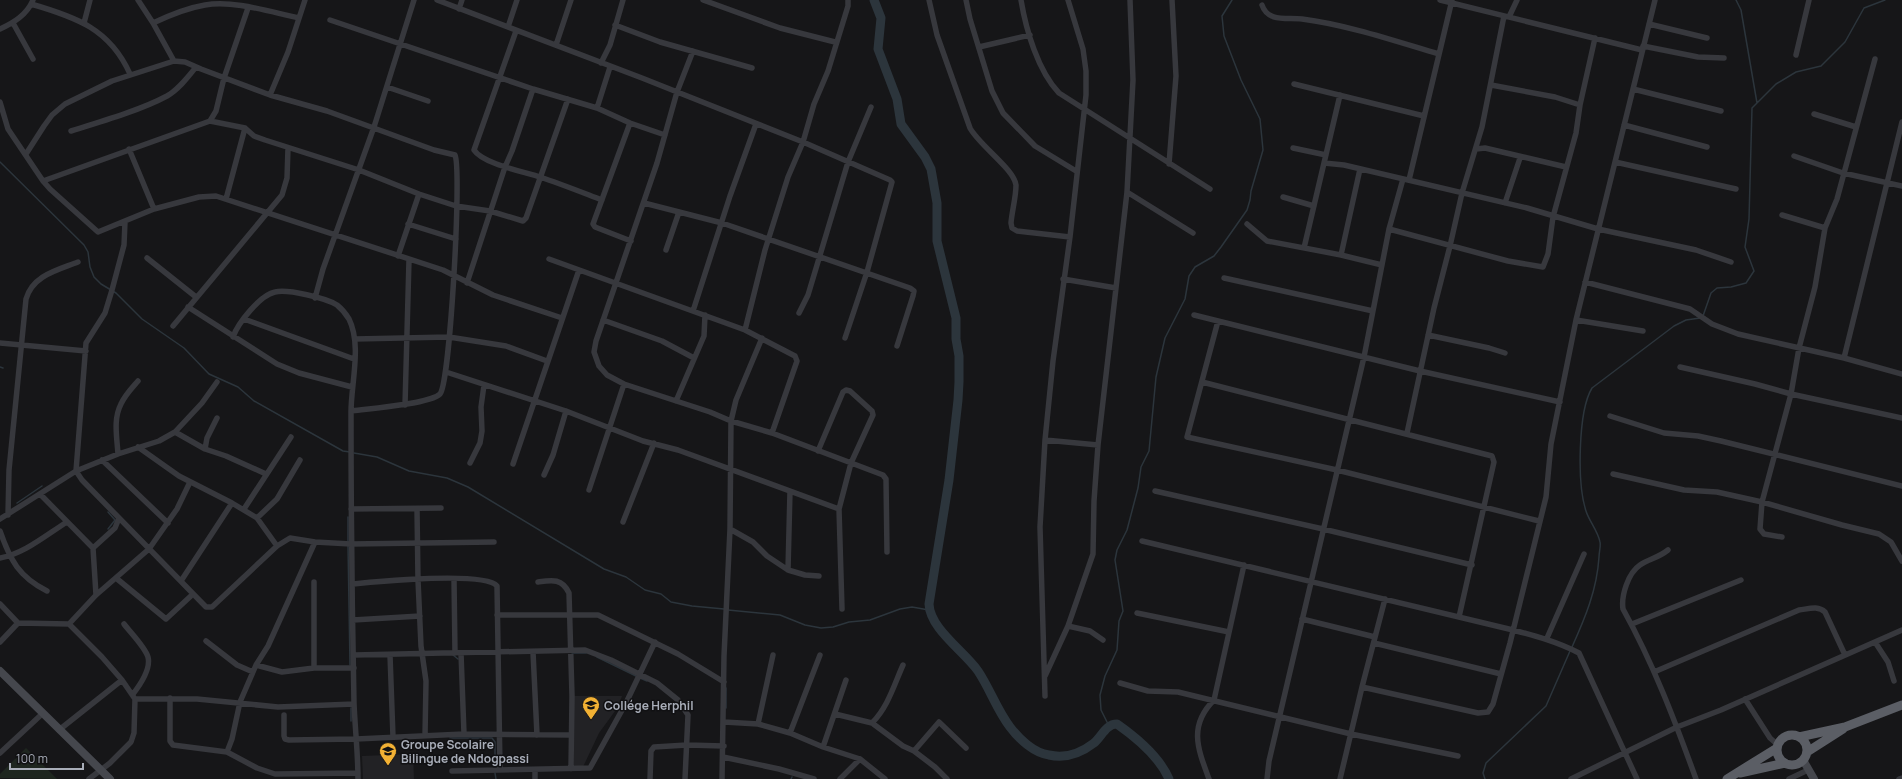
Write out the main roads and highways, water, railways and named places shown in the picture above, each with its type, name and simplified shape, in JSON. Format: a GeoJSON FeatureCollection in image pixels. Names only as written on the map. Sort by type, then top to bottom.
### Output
{"type":"FeatureCollection","features":[{"type":"Feature","properties":{"kind":"highway"},"geometry":{"type":"LineString","coordinates":[[1799,737],[1845,727],[1902,704]]}},
{"type":"Feature","properties":{"kind":"highway"},"geometry":{"type":"LineString","coordinates":[[1739,773],[1785,763],[1794,765],[1845,727]]}},
{"type":"Feature","properties":{"kind":"highway"},"geometry":{"type":"LineString","coordinates":[[1785,763],[1779,757],[1778,747],[1781,740],[1787,736],[1793,735],[1804,740],[1805,756]]}},
{"type":"Feature","properties":{"kind":"highway"},"geometry":{"type":"LineString","coordinates":[[1727,779],[1739,773],[1778,747]]}},
{"type":"Feature","properties":{"kind":"main road"},"geometry":{"type":"LineString","coordinates":[[0,672],[110,779]]}},
{"type":"Feature","properties":{"kind":"main road"},"geometry":{"type":"LineString","coordinates":[[1805,756],[1808,770],[1814,779]]}},
{"type":"Feature","properties":{"kind":"waterway"},"geometry":{"type":"LineString","coordinates":[[874,0],[881,18],[878,49],[897,99],[901,124],[925,157],[931,169],[937,203],[937,241],[956,318],[956,339],[959,356],[958,400],[949,480],[929,604],[931,613],[941,631],[978,671],[1001,714],[1010,727],[1022,741],[1032,748],[1043,754],[1067,756],[1089,747],[1107,728],[1117,724],[1147,748],[1165,771],[1169,779]]}},
{"type":"Feature","properties":{"kind":"waterway"},"geometry":{"type":"LineString","coordinates":[[1109,726],[1101,710],[1100,695],[1105,676],[1117,650],[1119,621],[1123,611],[1115,560],[1117,550],[1127,530],[1138,488],[1141,467],[1149,451],[1156,377],[1165,338],[1185,299],[1189,276],[1195,267],[1214,256],[1247,210],[1263,150],[1260,119],[1241,80],[1224,36],[1222,16],[1232,0]]}},
{"type":"Feature","properties":{"kind":"waterway"},"geometry":{"type":"LineString","coordinates":[[1736,0],[1741,10],[1757,103]]}},
{"type":"Feature","properties":{"kind":"waterway"},"geometry":{"type":"LineString","coordinates":[[1703,316],[1711,293],[1717,288],[1731,287],[1746,283],[1754,271],[1745,247],[1749,219],[1752,108],[1776,84],[1796,72],[1821,66],[1845,42],[1864,8],[1885,0]]}},
{"type":"Feature","properties":{"kind":"waterway"},"geometry":{"type":"LineString","coordinates":[[0,162],[84,245],[88,252],[90,267],[94,277],[101,284],[116,293],[142,319],[184,348],[209,374],[238,387],[254,401],[343,451],[350,452]]}},
{"type":"Feature","properties":{"kind":"waterway"},"geometry":{"type":"LineString","coordinates":[[1572,647],[1586,614],[1593,592],[1598,569],[1600,545],[1597,534],[1586,511],[1581,484],[1580,448],[1587,399],[1592,388],[1674,326],[1686,320],[1700,318]]}},
{"type":"Feature","properties":{"kind":"waterway"},"geometry":{"type":"LineString","coordinates":[[354,453],[377,457],[409,471],[447,478],[468,487],[604,569],[626,577],[645,590],[661,594],[671,602],[692,606],[724,609]]}},
{"type":"Feature","properties":{"kind":"waterway"},"geometry":{"type":"LineString","coordinates":[[17,503],[42,486]]}},
{"type":"Feature","properties":{"kind":"waterway"},"geometry":{"type":"LineString","coordinates":[[108,512],[115,520],[108,529]]}},
{"type":"Feature","properties":{"kind":"waterway"},"geometry":{"type":"LineString","coordinates":[[348,517],[348,543]]}},
{"type":"Feature","properties":{"kind":"waterway"},"geometry":{"type":"LineString","coordinates":[[348,545],[350,665]]}},
{"type":"Feature","properties":{"kind":"waterway"},"geometry":{"type":"LineString","coordinates":[[728,610],[780,615],[805,625],[821,628],[833,627],[849,622],[870,620],[900,609],[912,607],[929,610]]}},
{"type":"Feature","properties":{"kind":"waterway"},"geometry":{"type":"LineString","coordinates":[[1485,779],[1483,773],[1486,763],[1546,706],[1570,651]]}},
{"type":"Feature","properties":{"kind":"waterway"},"geometry":{"type":"LineString","coordinates":[[572,653],[586,653]]}},
{"type":"Feature","properties":{"kind":"waterway"},"geometry":{"type":"LineString","coordinates":[[453,655],[458,659]]}},
{"type":"Feature","properties":{"kind":"waterway"},"geometry":{"type":"LineString","coordinates":[[597,657],[636,676]]}},
{"type":"Feature","properties":{"kind":"waterway"},"geometry":{"type":"LineString","coordinates":[[640,678],[647,681]]}},
{"type":"Feature","properties":{"kind":"waterway"},"geometry":{"type":"LineString","coordinates":[[726,688],[726,708]]}},
{"type":"Feature","properties":{"kind":"waterway"},"geometry":{"type":"LineString","coordinates":[[351,708],[351,721]]}},
{"type":"Feature","properties":{"kind":"waterway"},"geometry":{"type":"LineString","coordinates":[[450,738],[492,738],[495,742],[495,756]]}},
{"type":"Feature","properties":{"kind":"waterway"},"geometry":{"type":"LineString","coordinates":[[496,760],[496,766]]}},
{"type":"Feature","properties":{"kind":"waterway"},"geometry":{"type":"LineString","coordinates":[[495,773],[496,779]]}},
{"type":"Feature","properties":{"kind":"place","name":"Collége Herphil"},"geometry":{"type":"Point","coordinates":[591,720]}},
{"type":"Feature","properties":{"kind":"place","name":"Groupe Scolaire Bilingue de Ndogpassi"},"geometry":{"type":"Point","coordinates":[388,766]}}]}
